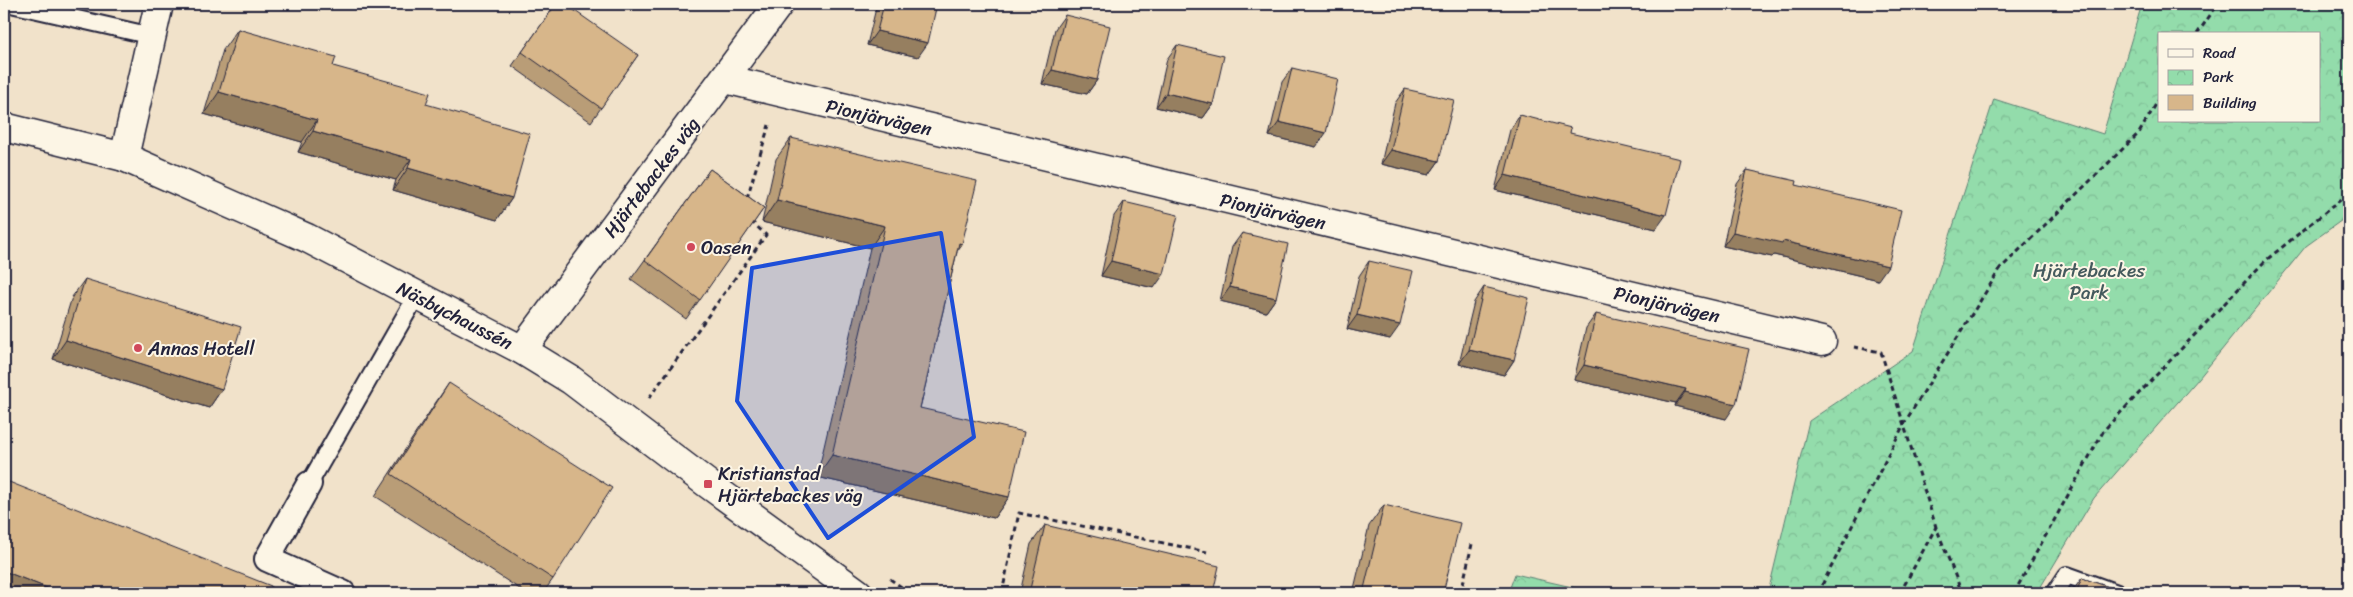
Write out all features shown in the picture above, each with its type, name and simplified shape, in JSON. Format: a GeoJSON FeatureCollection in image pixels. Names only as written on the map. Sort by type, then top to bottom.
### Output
{"type":"FeatureCollection","features":[{"type":"Feature","properties":{"kind":"street"},"geometry":{"type":"LineString","coordinates":[[124,157],[159,4]]}},
{"type":"Feature","properties":{"kind":"street","name":"Hjärtebackes väg"},"geometry":{"type":"LineString","coordinates":[[522,350],[779,4]]}},
{"type":"Feature","properties":{"kind":"street","name":"Pionjärvägen"},"geometry":{"type":"LineString","coordinates":[[725,79],[779,94],[1822,340]]}},
{"type":"Feature","properties":{"kind":"street","name":"Näsbychaussén"},"geometry":{"type":"LineString","coordinates":[[4,126],[124,157],[307,238],[522,350],[571,380],[708,484],[858,593]]}},
{"type":"Feature","properties":{"kind":"street"},"geometry":{"type":"LineString","coordinates":[[309,484],[267,558],[343,593]]}},
{"type":"Feature","properties":{"kind":"lane"},"geometry":{"type":"LineString","coordinates":[[11,4],[152,36]]}},
{"type":"Feature","properties":{"kind":"lane"},"geometry":{"type":"LineString","coordinates":[[309,484],[417,295]]}},
{"type":"Feature","properties":{"kind":"lane"},"geometry":{"type":"LineString","coordinates":[[2055,593],[2067,575],[2117,593]]}},
{"type":"Feature","properties":{"kind":"path"},"geometry":{"type":"LineString","coordinates":[[2198,32],[2218,4]]}},
{"type":"Feature","properties":{"kind":"path"},"geometry":{"type":"LineString","coordinates":[[745,202],[779,94]]}},
{"type":"Feature","properties":{"kind":"path"},"geometry":{"type":"LineString","coordinates":[[1818,593],[1905,422],[2000,269],[2140,133],[2158,101]]}},
{"type":"Feature","properties":{"kind":"path"},"geometry":{"type":"LineString","coordinates":[[2014,593],[2104,430],[2264,260],[2349,193]]}},
{"type":"Feature","properties":{"kind":"path"},"geometry":{"type":"LineString","coordinates":[[646,403],[766,235],[748,218]]}},
{"type":"Feature","properties":{"kind":"path"},"geometry":{"type":"LineString","coordinates":[[1822,340],[1881,352],[1905,422],[1936,527],[1962,593]]}},
{"type":"Feature","properties":{"kind":"path"},"geometry":{"type":"LineString","coordinates":[[1002,593],[1019,512],[1208,552]]}},
{"type":"Feature","properties":{"kind":"path"},"geometry":{"type":"LineString","coordinates":[[1900,593],[1936,527]]}},
{"type":"Feature","properties":{"kind":"path"},"geometry":{"type":"LineString","coordinates":[[1461,593],[1472,544]]}},
{"type":"Feature","properties":{"kind":"highlighted area"},"geometry":{"type":"Polygon","coordinates":[[[941,233],[974,437],[828,538],[737,401],[752,268],[941,233]]]}},
{"type":"Feature","properties":{"kind":"green space","name":"Hjärtebackes Park"},"geometry":{"type":"Polygon","coordinates":[[[2142,4],[2349,4],[2349,215],[2306,246],[2199,378],[2094,498],[2037,593],[1768,593],[1809,421],[1913,351],[1994,99],[2103,134],[2142,4]]]}},
{"type":"Feature","properties":{"kind":"green space"},"geometry":{"type":"Polygon","coordinates":[[[1515,574],[1598,593],[1508,593],[1515,574]]]}},
{"type":"Feature","properties":{"kind":"building"},"geometry":{"type":"Polygon","coordinates":[[[556,4],[565,4],[638,55],[601,108],[522,52],[556,4]]]}},
{"type":"Feature","properties":{"kind":"building"},"geometry":{"type":"Polygon","coordinates":[[[884,4],[937,4],[928,43],[877,31],[884,4]]]}},
{"type":"Feature","properties":{"kind":"building"},"geometry":{"type":"Polygon","coordinates":[[[1065,15],[1110,26],[1097,80],[1052,70],[1065,15]]]}},
{"type":"Feature","properties":{"kind":"building"},"geometry":{"type":"Polygon","coordinates":[[[238,29],[336,57],[333,66],[430,93],[426,104],[530,134],[512,198],[408,168],[411,159],[313,131],[317,120],[219,92],[238,29]]]}},
{"type":"Feature","properties":{"kind":"building"},"geometry":{"type":"Polygon","coordinates":[[[1177,45],[1224,56],[1213,104],[1166,93],[1177,45]]]}},
{"type":"Feature","properties":{"kind":"building"},"geometry":{"type":"Polygon","coordinates":[[[1292,68],[1338,79],[1326,133],[1279,122],[1292,68]]]}},
{"type":"Feature","properties":{"kind":"building"},"geometry":{"type":"Polygon","coordinates":[[[1405,89],[1454,100],[1439,161],[1391,150],[1405,89]]]}},
{"type":"Feature","properties":{"kind":"building"},"geometry":{"type":"Polygon","coordinates":[[[1520,115],[1571,128],[1570,133],[1680,159],[1666,215],[1505,175],[1520,115]]]}},
{"type":"Feature","properties":{"kind":"building"},"geometry":{"type":"Polygon","coordinates":[[[791,138],[977,181],[962,244],[959,243],[920,408],[1024,432],[1009,497],[832,455],[885,226],[777,200],[791,138]]]}},
{"type":"Feature","properties":{"kind":"building"},"geometry":{"type":"Polygon","coordinates":[[[710,169],[764,208],[700,300],[645,260],[710,169]]]}},
{"type":"Feature","properties":{"kind":"building"},"geometry":{"type":"Polygon","coordinates":[[[1747,170],[1797,181],[1796,185],[1901,210],[1888,266],[1783,241],[1782,243],[1733,232],[1747,170]]]}},
{"type":"Feature","properties":{"kind":"building"},"geometry":{"type":"Polygon","coordinates":[[[1124,202],[1178,215],[1164,274],[1111,261],[1124,202]]]}},
{"type":"Feature","properties":{"kind":"building"},"geometry":{"type":"Polygon","coordinates":[[[1242,233],[1288,244],[1276,298],[1230,287],[1242,233]]]}},
{"type":"Feature","properties":{"kind":"building"},"geometry":{"type":"Polygon","coordinates":[[[1369,261],[1413,271],[1400,325],[1357,315],[1369,261]]]}},
{"type":"Feature","properties":{"kind":"building"},"geometry":{"type":"Polygon","coordinates":[[[85,279],[241,327],[222,389],[66,340],[85,279]]]}},
{"type":"Feature","properties":{"kind":"building"},"geometry":{"type":"Polygon","coordinates":[[[1484,287],[1529,298],[1514,360],[1469,350],[1484,287]]]}},
{"type":"Feature","properties":{"kind":"building"},"geometry":{"type":"Polygon","coordinates":[[[1596,314],[1749,349],[1736,404],[1685,392],[1686,389],[1584,365],[1596,314]]]}},
{"type":"Feature","properties":{"kind":"building"},"geometry":{"type":"Polygon","coordinates":[[[449,383],[612,488],[553,579],[391,474],[449,383]]]}},
{"type":"Feature","properties":{"kind":"building"},"geometry":{"type":"Polygon","coordinates":[[[4,480],[271,586],[269,593],[60,593],[4,571],[4,480]]]}},
{"type":"Feature","properties":{"kind":"building"},"geometry":{"type":"Polygon","coordinates":[[[1384,505],[1460,523],[1443,593],[1363,593],[1384,505]]]}},
{"type":"Feature","properties":{"kind":"building"},"geometry":{"type":"Polygon","coordinates":[[[1045,525],[1219,566],[1213,593],[1048,593],[1030,589],[1045,525]]]}},
{"type":"Feature","properties":{"kind":"building"},"geometry":{"type":"Polygon","coordinates":[[[2082,578],[2127,593],[2076,593],[2082,578]]]}},
{"type":"Feature","properties":{"kind":"place","name":"Oasen"},"geometry":{"type":"Point","coordinates":[691,247]}},
{"type":"Feature","properties":{"kind":"place","name":"Annas Hotell"},"geometry":{"type":"Point","coordinates":[138,348]}},
{"type":"Feature","properties":{"kind":"place","name":"Kristianstad Hjärtebackes väg"},"geometry":{"type":"Point","coordinates":[708,484]}}]}
